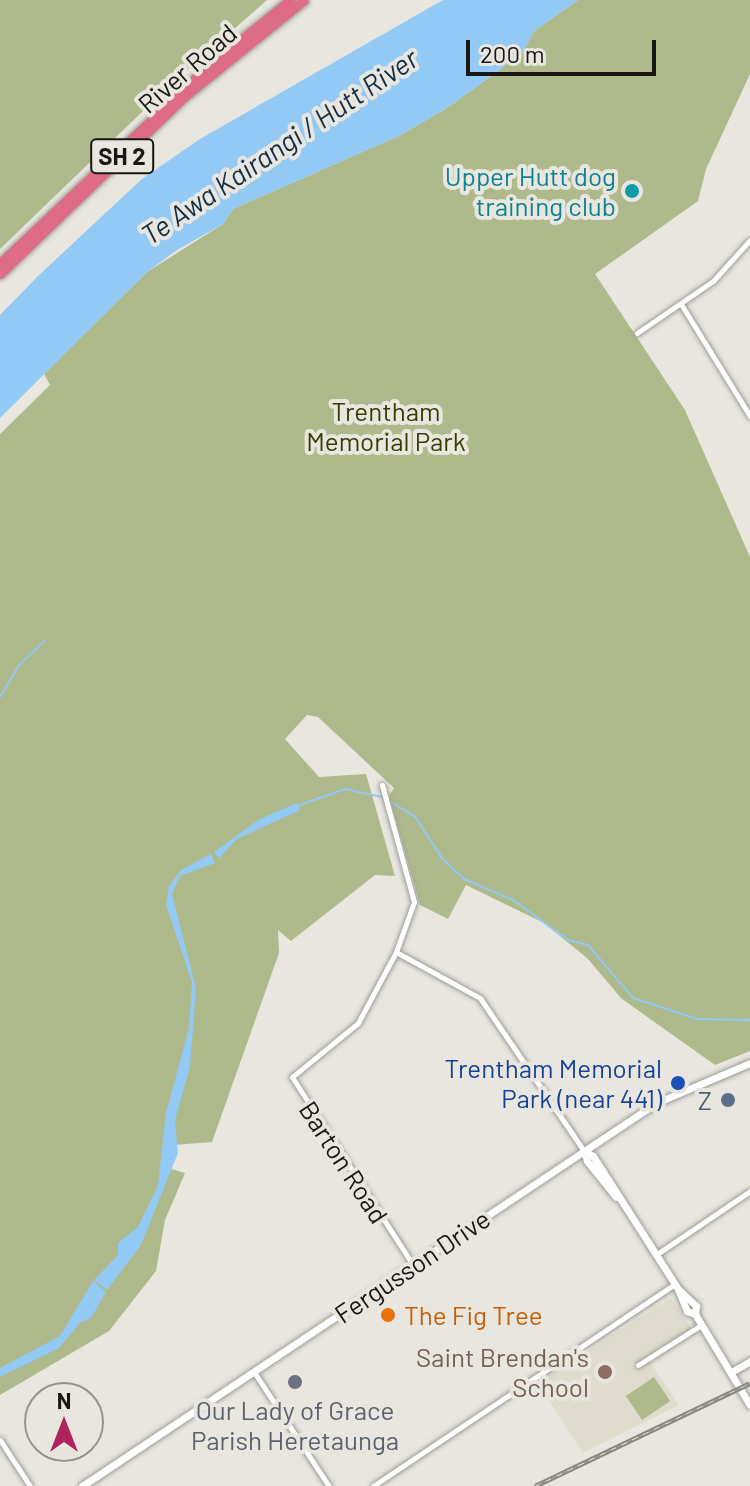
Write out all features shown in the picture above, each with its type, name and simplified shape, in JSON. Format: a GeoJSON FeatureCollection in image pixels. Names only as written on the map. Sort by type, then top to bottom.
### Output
{"type":"FeatureCollection","features":[{"type":"Feature","properties":{"kind":"highway","name":"River Road"},"geometry":{"type":"LineString","coordinates":[[0,263],[207,67],[290,0]]}},
{"type":"Feature","properties":{"kind":"highway","name":"River Road"},"geometry":{"type":"LineString","coordinates":[[0,274],[184,97],[304,0]]}},
{"type":"Feature","properties":{"kind":"main road","name":"Fergusson Drive"},"geometry":{"type":"LineString","coordinates":[[82,1486],[665,1097],[750,1063]]}},
{"type":"Feature","properties":{"kind":"main road"},"geometry":{"type":"LineString","coordinates":[[584,1151],[593,1156],[616,1197],[677,1286],[696,1306],[695,1314],[733,1371],[750,1405]]}},
{"type":"Feature","properties":{"kind":"main road"},"geometry":{"type":"LineString","coordinates":[[733,1371],[750,1361]]}},
{"type":"Feature","properties":{"kind":"street"},"geometry":{"type":"LineString","coordinates":[[637,333],[713,281],[749,243]]}},
{"type":"Feature","properties":{"kind":"street"},"geometry":{"type":"LineString","coordinates":[[681,304],[749,411]]}},
{"type":"Feature","properties":{"kind":"street"},"geometry":{"type":"LineString","coordinates":[[382,785],[414,902],[396,952],[480,998],[584,1151]]}},
{"type":"Feature","properties":{"kind":"street","name":"Barton Road"},"geometry":{"type":"LineString","coordinates":[[396,952],[358,1023],[292,1077],[413,1265]]}},
{"type":"Feature","properties":{"kind":"street"},"geometry":{"type":"LineString","coordinates":[[657,1254],[750,1191]]}},
{"type":"Feature","properties":{"kind":"street"},"geometry":{"type":"LineString","coordinates":[[373,1486],[677,1286]]}},
{"type":"Feature","properties":{"kind":"street"},"geometry":{"type":"LineString","coordinates":[[638,1365],[702,1325]]}},
{"type":"Feature","properties":{"kind":"street"},"geometry":{"type":"LineString","coordinates":[[254,1372],[329,1486]]}},
{"type":"Feature","properties":{"kind":"street"},"geometry":{"type":"LineString","coordinates":[[0,1440],[30,1486]]}},
{"type":"Feature","properties":{"kind":"shaded area","name":"Saint Brendan's School"},"geometry":{"type":"Polygon","coordinates":[[[671,1298],[694,1332],[650,1362],[679,1405],[583,1453],[537,1383],[671,1298]]]}},
{"type":"Feature","properties":{"kind":"green space"},"geometry":{"type":"Polygon","coordinates":[[[0,0],[267,0],[168,87],[0,249],[0,0]]]}},
{"type":"Feature","properties":{"kind":"green space","name":"Trentham Memorial Park"},"geometry":{"type":"Polygon","coordinates":[[[578,0],[750,0],[750,74],[706,169],[698,201],[595,274],[685,410],[750,557],[750,1051],[715,1065],[622,999],[587,958],[544,923],[466,885],[448,919],[420,905],[389,796],[394,788],[318,717],[307,715],[285,739],[319,777],[366,774],[395,876],[375,875],[291,941],[278,930],[279,953],[212,1142],[173,1145],[171,1169],[185,1173],[165,1220],[156,1271],[109,1331],[0,1395],[0,434],[50,385],[44,374],[147,272],[223,224],[233,209],[401,135],[450,106],[522,53],[534,31],[578,0]]]}},
{"type":"Feature","properties":{"kind":"green space"},"geometry":{"type":"Polygon","coordinates":[[[654,1377],[670,1401],[642,1420],[626,1396],[654,1377]]]}},
{"type":"Feature","properties":{"kind":"water","name":"Te Awa Kairangi / Hutt River"},"geometry":{"type":"Polygon","coordinates":[[[443,0],[578,0],[534,31],[522,53],[450,106],[401,135],[233,209],[223,224],[177,250],[147,272],[0,418],[0,315],[37,277],[142,179],[200,139],[443,0]]]}},
{"type":"Feature","properties":{"kind":"water"},"geometry":{"type":"Polygon","coordinates":[[[297,803],[300,810],[237,839],[219,858],[214,852],[260,819],[297,803]]]}},
{"type":"Feature","properties":{"kind":"water"},"geometry":{"type":"Polygon","coordinates":[[[211,854],[215,863],[180,876],[172,894],[196,988],[190,1067],[175,1120],[178,1153],[141,1245],[107,1290],[94,1280],[118,1255],[118,1243],[138,1227],[158,1185],[166,1113],[189,1028],[192,982],[166,905],[169,886],[181,870],[211,854]]]}},
{"type":"Feature","properties":{"kind":"water"},"geometry":{"type":"Polygon","coordinates":[[[93,1281],[106,1292],[91,1318],[80,1323],[59,1348],[0,1377],[0,1368],[60,1336],[93,1281]]]}},
{"type":"Feature","properties":{"kind":"waterway"},"geometry":{"type":"LineString","coordinates":[[0,697],[19,665],[45,641]]}},
{"type":"Feature","properties":{"kind":"waterway"},"geometry":{"type":"LineString","coordinates":[[297,806],[345,789],[382,797]]}},
{"type":"Feature","properties":{"kind":"waterway"},"geometry":{"type":"LineString","coordinates":[[388,800],[415,817],[442,858],[464,879],[513,900],[568,940],[588,945],[633,998],[697,1019],[750,1020]]}},
{"type":"Feature","properties":{"kind":"railway"},"geometry":{"type":"LineString","coordinates":[[535,1486],[750,1383]]}},
{"type":"Feature","properties":{"kind":"place","name":"Upper Hutt dog training club"},"geometry":{"type":"Point","coordinates":[632,191]}},
{"type":"Feature","properties":{"kind":"place","name":"Trentham Memorial Park (near 441)"},"geometry":{"type":"Point","coordinates":[678,1083]}},
{"type":"Feature","properties":{"kind":"place","name":"Z"},"geometry":{"type":"Point","coordinates":[728,1100]}},
{"type":"Feature","properties":{"kind":"place","name":"The Fig Tree"},"geometry":{"type":"Point","coordinates":[388,1315]}},
{"type":"Feature","properties":{"kind":"place","name":"Saint Brendan's School"},"geometry":{"type":"Point","coordinates":[605,1372]}},
{"type":"Feature","properties":{"kind":"place","name":"Our Lady of Grace Parish Heretaunga"},"geometry":{"type":"Point","coordinates":[295,1382]}}]}
